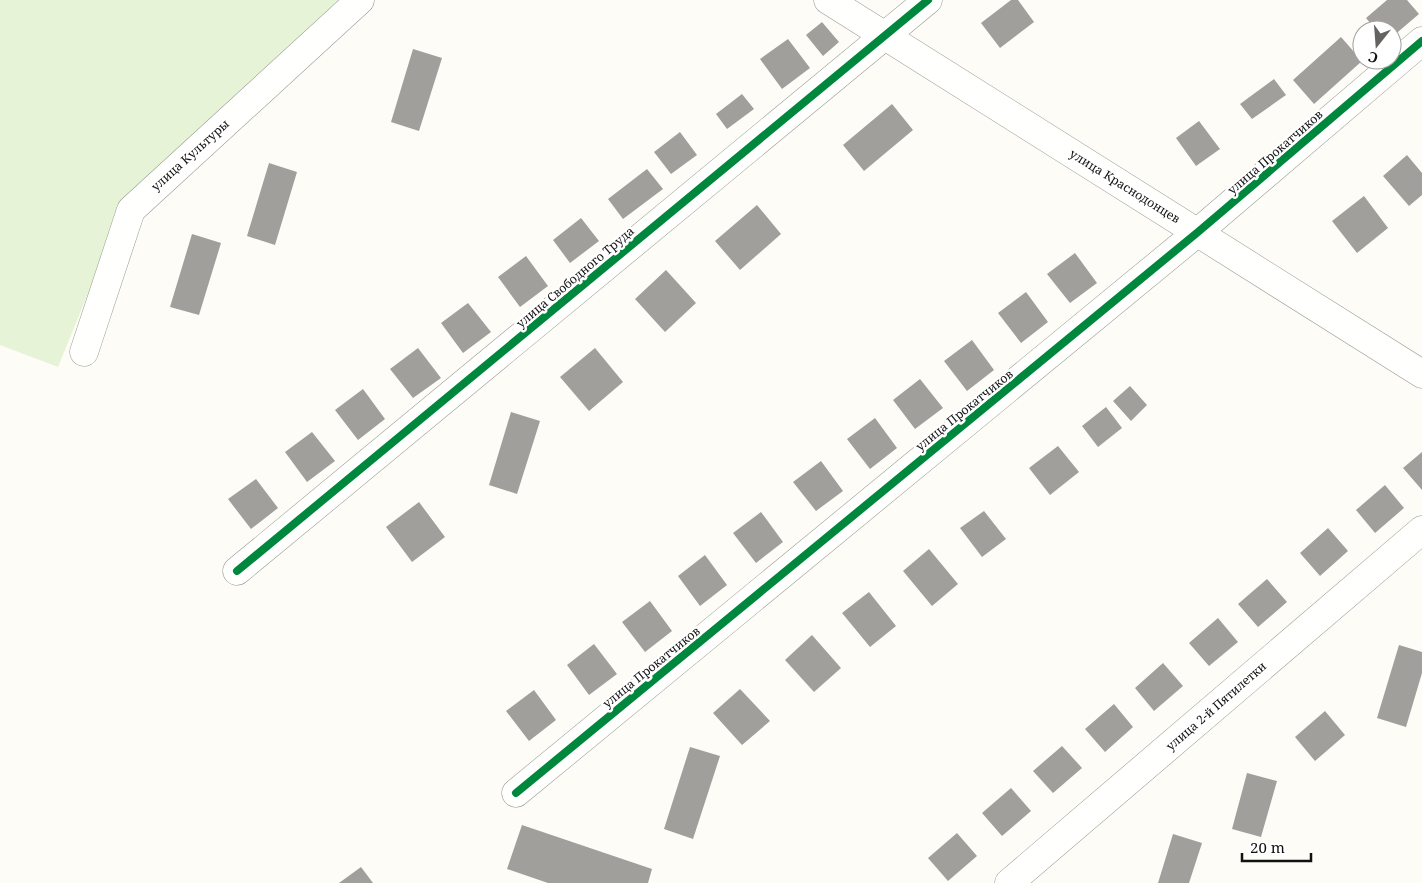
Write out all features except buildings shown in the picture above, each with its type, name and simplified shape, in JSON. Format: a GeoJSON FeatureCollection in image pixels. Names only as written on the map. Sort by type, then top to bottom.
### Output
{"type":"FeatureCollection","features":[{"type":"Feature","properties":{"kind":"street","name":"улица Культуры"},"geometry":{"type":"LineString","coordinates":[[84,352],[131,210],[360,0]]}},
{"type":"Feature","properties":{"kind":"street","name":"улица Краснодонцев"},"geometry":{"type":"LineString","coordinates":[[828,0],[1422,374]]}},
{"type":"Feature","properties":{"kind":"street","name":"улица Свободного Труда"},"geometry":{"type":"LineString","coordinates":[[237,571],[928,0]]}},
{"type":"Feature","properties":{"kind":"street","name":"улица Прокатчиков"},"geometry":{"type":"LineString","coordinates":[[516,793],[1198,232],[1422,40]]}},
{"type":"Feature","properties":{"kind":"street","name":"улица 2-й Пятилетки"},"geometry":{"type":"LineString","coordinates":[[1009,883],[1422,530]]}},
{"type":"Feature","properties":{"kind":"green space"},"geometry":{"type":"Polygon","coordinates":[[[0,0],[343,0],[125,203],[58,367],[0,345],[0,0]]]}},
{"type":"Feature","properties":{"kind":"cycle path"},"geometry":{"type":"LineString","coordinates":[[237,571],[928,0]]}},
{"type":"Feature","properties":{"kind":"cycle path"},"geometry":{"type":"LineString","coordinates":[[516,793],[1198,232],[1422,41]]}}]}
